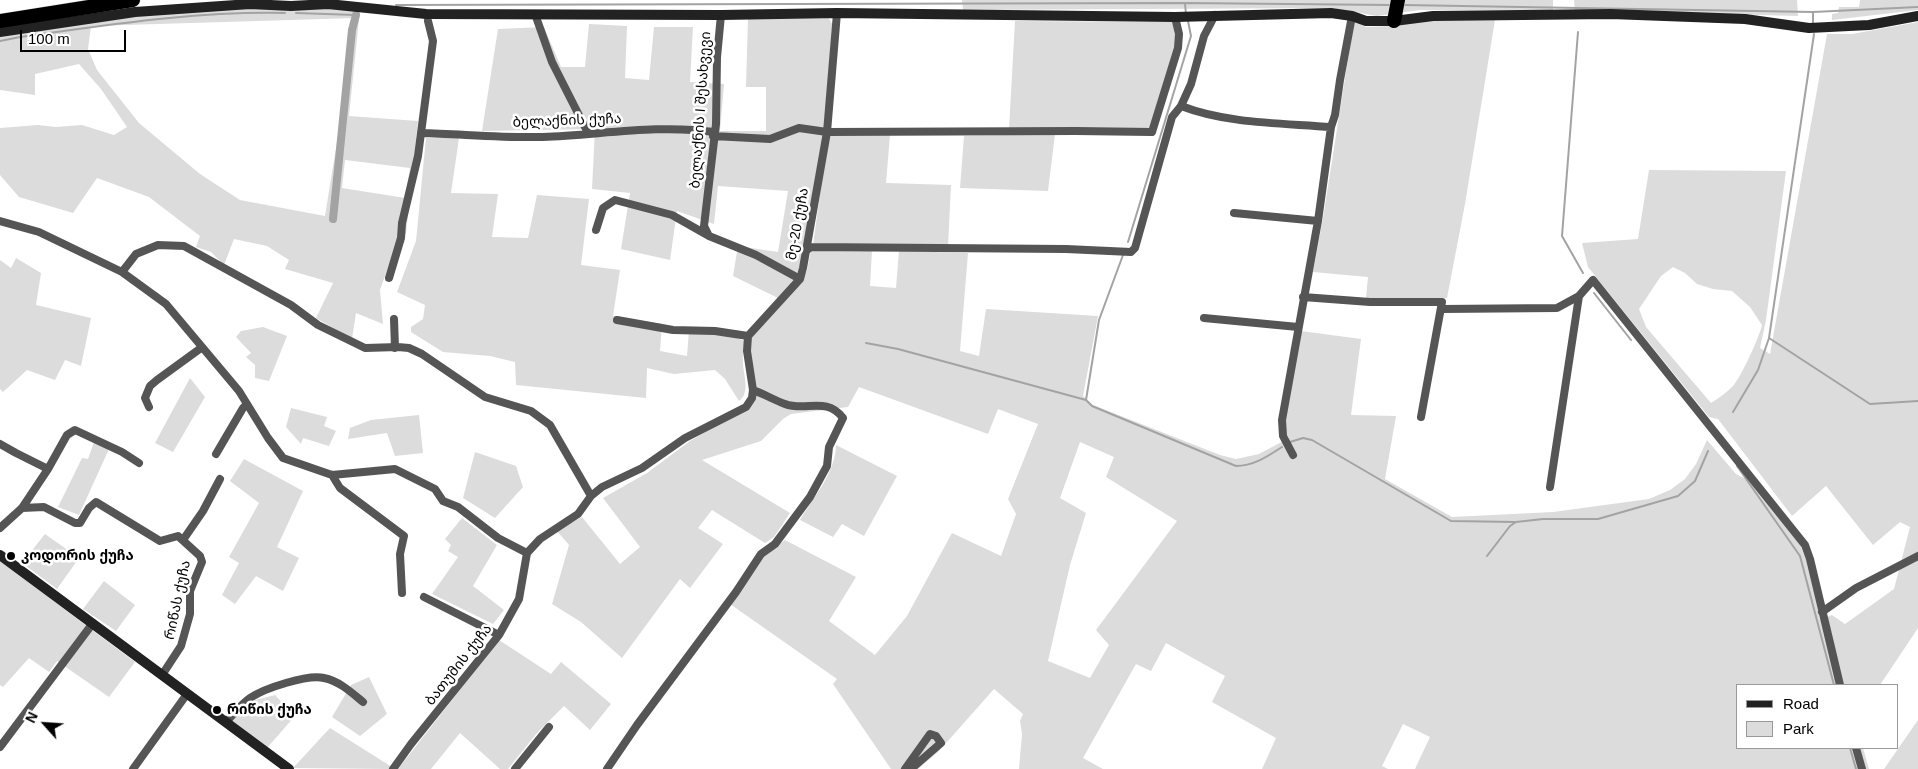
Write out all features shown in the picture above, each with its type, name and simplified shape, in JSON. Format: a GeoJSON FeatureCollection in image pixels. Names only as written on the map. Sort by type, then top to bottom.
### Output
{"type":"FeatureCollection","features":[{"type":"Feature","properties":{"kind":"highway"},"geometry":{"type":"LineString","coordinates":[[0,20],[133,0]]}},
{"type":"Feature","properties":{"kind":"street"},"geometry":{"type":"LineString","coordinates":[[0,32],[135,12],[250,4],[291,6],[328,4],[426,14],[721,15],[837,13],[1178,17],[1196,15],[1331,13],[1352,16],[1366,21],[1396,7],[1433,16],[1611,14],[1745,19],[1809,28],[1869,25],[1918,16]]}},
{"type":"Feature","properties":{"kind":"street","name":"მე-20 ქუჩა"},"geometry":{"type":"LineString","coordinates":[[748,336],[800,279],[827,132],[837,13]]}},
{"type":"Feature","properties":{"kind":"street"},"geometry":{"type":"LineString","coordinates":[[535,14],[552,62],[588,133]]}},
{"type":"Feature","properties":{"kind":"street","name":"ბელაქნის I შესახვევი"},"geometry":{"type":"LineString","coordinates":[[709,236],[704,226],[714,134],[717,57],[721,15]]}},
{"type":"Feature","properties":{"kind":"street"},"geometry":{"type":"LineString","coordinates":[[806,251],[811,248],[1066,249],[1131,252],[1135,248],[1172,117],[1181,106],[1191,84],[1204,36],[1215,15]]}},
{"type":"Feature","properties":{"kind":"street"},"geometry":{"type":"LineString","coordinates":[[1293,455],[1283,436],[1282,420],[1318,221],[1331,127],[1335,115],[1352,16]]}},
{"type":"Feature","properties":{"kind":"street","name":"ბელაქნის ქუჩა"},"geometry":{"type":"LineString","coordinates":[[421,133],[542,137],[676,129],[770,139],[799,128],[827,132],[1076,130],[1152,132],[1178,48],[1178,17]]}},
{"type":"Feature","properties":{"kind":"street"},"geometry":{"type":"LineString","coordinates":[[389,278],[401,238],[402,223],[418,156],[433,41],[428,21]]}},
{"type":"Feature","properties":{"kind":"street"},"geometry":{"type":"LineString","coordinates":[[1181,106],[1202,114],[1245,120],[1331,127]]}},
{"type":"Feature","properties":{"kind":"street"},"geometry":{"type":"LineString","coordinates":[[596,230],[603,208],[615,200],[672,215],[709,236],[756,255],[800,279]]}},
{"type":"Feature","properties":{"kind":"street"},"geometry":{"type":"LineString","coordinates":[[1234,213],[1318,221]]}},
{"type":"Feature","properties":{"kind":"street"},"geometry":{"type":"LineString","coordinates":[[0,222],[39,232],[122,272],[166,304],[247,404],[283,458],[332,475],[395,470],[411,476],[435,489],[443,501],[458,507],[498,538],[527,553],[540,539],[578,514],[591,496],[602,487],[642,468],[685,438],[746,407],[752,398],[753,390],[747,351],[748,336],[716,331],[673,330],[617,320]]}},
{"type":"Feature","properties":{"kind":"street"},"geometry":{"type":"LineString","coordinates":[[122,272],[136,254],[158,245],[184,246],[291,305],[318,325],[365,348],[409,348],[422,354],[485,397],[531,411],[550,425],[591,496]]}},
{"type":"Feature","properties":{"kind":"street"},"geometry":{"type":"LineString","coordinates":[[1441,309],[1557,308],[1579,296],[1593,280],[1800,538],[1810,559],[1840,684]]}},
{"type":"Feature","properties":{"kind":"street"},"geometry":{"type":"LineString","coordinates":[[1550,487],[1579,296]]}},
{"type":"Feature","properties":{"kind":"street"},"geometry":{"type":"LineString","coordinates":[[1303,298],[1370,302],[1442,302],[1421,417]]}},
{"type":"Feature","properties":{"kind":"street"},"geometry":{"type":"LineString","coordinates":[[1204,318],[1298,327]]}},
{"type":"Feature","properties":{"kind":"street"},"geometry":{"type":"LineString","coordinates":[[394,319],[395,348]]}},
{"type":"Feature","properties":{"kind":"street"},"geometry":{"type":"LineString","coordinates":[[149,407],[145,398],[150,386],[202,348]]}},
{"type":"Feature","properties":{"kind":"street"},"geometry":{"type":"LineString","coordinates":[[607,769],[637,725],[736,592],[761,554],[775,544],[810,497],[827,466],[829,447],[843,418],[838,412],[827,406],[787,405],[753,390]]}},
{"type":"Feature","properties":{"kind":"street"},"geometry":{"type":"LineString","coordinates":[[216,454],[247,404]]}},
{"type":"Feature","properties":{"kind":"street"},"geometry":{"type":"LineString","coordinates":[[0,528],[22,508],[68,435],[74,430],[122,452],[139,463]]}},
{"type":"Feature","properties":{"kind":"street"},"geometry":{"type":"LineString","coordinates":[[0,444],[48,469]]}},
{"type":"Feature","properties":{"kind":"street"},"geometry":{"type":"LineString","coordinates":[[332,475],[340,488],[404,536],[400,554],[402,593]]}},
{"type":"Feature","properties":{"kind":"street"},"geometry":{"type":"LineString","coordinates":[[183,540],[203,511],[220,479]]}},
{"type":"Feature","properties":{"kind":"street","name":"რიწას ქუჩა"},"geometry":{"type":"LineString","coordinates":[[22,508],[44,507],[75,523],[80,523],[88,508],[96,502],[160,542],[178,536],[200,556],[202,562],[190,591],[190,614],[181,646],[162,675]]}},
{"type":"Feature","properties":{"kind":"street","name":"ბათუმის ქუჩა"},"geometry":{"type":"LineString","coordinates":[[393,769],[410,744],[499,635],[519,599],[527,553]]}},
{"type":"Feature","properties":{"kind":"street"},"geometry":{"type":"LineString","coordinates":[[0,555],[226,722],[285,768]]}},
{"type":"Feature","properties":{"kind":"street"},"geometry":{"type":"LineString","coordinates":[[1822,612],[1856,588],[1918,556]]}},
{"type":"Feature","properties":{"kind":"street"},"geometry":{"type":"LineString","coordinates":[[424,597],[499,635]]}},
{"type":"Feature","properties":{"kind":"street"},"geometry":{"type":"LineString","coordinates":[[0,748],[93,623]]}},
{"type":"Feature","properties":{"kind":"street"},"geometry":{"type":"LineString","coordinates":[[226,722],[250,698],[272,688],[318,676],[342,685],[363,702]]}},
{"type":"Feature","properties":{"kind":"street"},"geometry":{"type":"LineString","coordinates":[[133,769],[187,694]]}},
{"type":"Feature","properties":{"kind":"street"},"geometry":{"type":"LineString","coordinates":[[515,769],[549,727]]}},
{"type":"Feature","properties":{"kind":"street"},"geometry":{"type":"LineString","coordinates":[[905,769],[930,734],[936,736],[941,743],[911,769]]}},
{"type":"Feature","properties":{"kind":"street"},"geometry":{"type":"LineString","coordinates":[[1856,749],[1862,769]]}},
{"type":"Feature","properties":{"kind":"green space"},"geometry":{"type":"Polygon","coordinates":[[[962,0],[1553,0],[1553,10],[1420,10],[1377,16],[1332,8],[963,10],[962,0]]]}},
{"type":"Feature","properties":{"kind":"green space"},"geometry":{"type":"Polygon","coordinates":[[[1574,0],[1797,0],[1798,16],[1575,10],[1574,0]]]}},
{"type":"Feature","properties":{"kind":"green space"},"geometry":{"type":"Polygon","coordinates":[[[1860,0],[1918,0],[1918,10],[1832,20],[1832,14],[1838,13],[1839,7],[1859,7],[1860,0]]]}},
{"type":"Feature","properties":{"kind":"green space"},"geometry":{"type":"Polygon","coordinates":[[[247,8],[360,10],[349,116],[418,121],[406,234],[400,233],[380,290],[383,324],[356,313],[352,339],[316,318],[333,283],[285,269],[289,260],[267,246],[234,239],[224,265],[211,252],[196,247],[200,236],[149,197],[97,178],[73,213],[19,197],[0,175],[0,128],[38,125],[56,127],[82,125],[114,135],[127,127],[101,89],[79,64],[35,74],[35,95],[0,90],[0,37],[137,16],[247,8]],[[357,18],[91,26],[88,49],[97,70],[139,123],[200,174],[240,200],[325,216],[357,18]],[[345,160],[342,188],[405,198],[410,168],[345,160]]]}},
{"type":"Feature","properties":{"kind":"green space"},"geometry":{"type":"Polygon","coordinates":[[[827,15],[832,24],[825,136],[807,239],[796,278],[778,298],[733,276],[738,246],[778,252],[788,191],[718,186],[714,224],[677,211],[670,260],[621,249],[630,193],[592,189],[595,129],[482,131],[498,29],[544,27],[561,67],[585,67],[589,24],[627,26],[625,78],[649,80],[654,27],[693,27],[690,82],[724,84],[720,131],[766,131],[766,87],[746,87],[748,17],[827,15]]]}},
{"type":"Feature","properties":{"kind":"green space"},"geometry":{"type":"Polygon","coordinates":[[[1433,19],[1495,20],[1465,204],[1447,298],[1366,298],[1368,277],[1313,272],[1354,21],[1366,27],[1392,26],[1433,19]]]}},
{"type":"Feature","properties":{"kind":"green space"},"geometry":{"type":"Polygon","coordinates":[[[1015,21],[1173,22],[1176,43],[1154,123],[1146,130],[1009,129],[1015,21]]]}},
{"type":"Feature","properties":{"kind":"green space"},"geometry":{"type":"Polygon","coordinates":[[[1918,22],[1918,628],[1881,684],[1736,684],[1736,749],[1863,749],[1869,769],[1415,769],[1430,737],[1403,724],[1382,766],[1388,769],[1262,769],[1276,738],[1212,702],[1225,676],[1166,643],[1151,671],[1136,664],[1083,758],[1103,769],[1019,769],[1022,734],[1020,721],[1023,714],[994,689],[939,751],[918,769],[891,769],[833,684],[837,679],[730,604],[762,557],[785,540],[856,577],[829,621],[875,655],[907,616],[952,533],[1001,556],[1016,514],[1008,499],[1038,424],[998,409],[988,434],[859,387],[848,407],[791,414],[783,419],[761,441],[702,460],[790,513],[774,537],[765,543],[712,510],[698,528],[723,544],[690,588],[680,579],[622,658],[581,622],[552,604],[569,545],[557,531],[582,517],[620,564],[640,547],[603,498],[647,473],[690,441],[734,415],[754,399],[750,355],[751,336],[801,282],[807,271],[811,250],[872,250],[870,286],[896,288],[899,251],[968,253],[960,351],[979,356],[986,309],[1098,316],[1083,396],[1093,405],[1220,455],[1236,459],[1259,454],[1289,438],[1285,432],[1286,415],[1301,331],[1361,339],[1351,415],[1396,416],[1385,479],[1452,517],[1553,512],[1649,499],[1670,490],[1685,479],[1696,464],[1707,440],[1736,474],[1750,481],[1799,542],[1810,569],[1820,620],[1832,615],[1845,624],[1894,589],[1910,527],[1900,522],[1873,545],[1826,486],[1792,516],[1718,419],[1709,417],[1588,267],[1582,243],[1638,239],[1649,170],[1786,171],[1766,320],[1760,348],[1770,354],[1827,34],[1852,34],[1918,22]],[[1673,267],[1661,276],[1639,309],[1646,327],[1711,403],[1733,386],[1749,357],[1762,325],[1750,307],[1732,291],[1713,289],[1697,284],[1685,273],[1673,267]],[[1080,442],[1060,498],[1086,513],[1070,565],[1048,661],[1090,678],[1109,645],[1096,630],[1177,521],[1106,477],[1114,457],[1080,442]]]}},
{"type":"Feature","properties":{"kind":"green space"},"geometry":{"type":"Polygon","coordinates":[[[1055,134],[1048,191],[960,188],[964,136],[1055,134]]]}},
{"type":"Feature","properties":{"kind":"green space"},"geometry":{"type":"Polygon","coordinates":[[[890,135],[886,183],[951,185],[948,246],[813,245],[828,136],[890,135]]]}},
{"type":"Feature","properties":{"kind":"green space"},"geometry":{"type":"Polygon","coordinates":[[[426,138],[459,138],[451,193],[498,194],[492,237],[528,238],[537,195],[589,199],[581,265],[620,270],[613,316],[662,324],[660,351],[687,356],[689,331],[735,337],[744,341],[743,359],[746,388],[743,397],[739,401],[725,379],[715,370],[674,374],[647,368],[646,398],[516,385],[515,362],[490,356],[443,352],[411,332],[411,327],[423,319],[425,305],[397,292],[416,241],[426,138]]]}},
{"type":"Feature","properties":{"kind":"green space"},"geometry":{"type":"Polygon","coordinates":[[[16,258],[41,273],[36,305],[91,318],[81,366],[65,360],[55,380],[27,370],[3,392],[0,389],[0,260],[11,268],[16,258]]]}},
{"type":"Feature","properties":{"kind":"green space"},"geometry":{"type":"Polygon","coordinates":[[[263,327],[287,336],[269,381],[255,378],[255,365],[246,357],[251,353],[236,337],[241,331],[263,327]]]}},
{"type":"Feature","properties":{"kind":"green space"},"geometry":{"type":"Polygon","coordinates":[[[190,378],[205,397],[173,452],[155,443],[190,378]]]}},
{"type":"Feature","properties":{"kind":"green space"},"geometry":{"type":"Polygon","coordinates":[[[291,408],[327,417],[324,426],[336,431],[329,446],[303,438],[301,444],[286,427],[291,408]]]}},
{"type":"Feature","properties":{"kind":"green space"},"geometry":{"type":"Polygon","coordinates":[[[419,415],[423,453],[395,456],[387,433],[348,439],[350,428],[371,420],[419,415]]]}},
{"type":"Feature","properties":{"kind":"green space"},"geometry":{"type":"Polygon","coordinates":[[[94,442],[109,449],[79,515],[58,507],[82,458],[88,459],[94,442]]]}},
{"type":"Feature","properties":{"kind":"green space"},"geometry":{"type":"Polygon","coordinates":[[[836,445],[897,476],[864,536],[842,524],[833,537],[800,520],[828,475],[835,455],[836,445]]]}},
{"type":"Feature","properties":{"kind":"green space"},"geometry":{"type":"Polygon","coordinates":[[[475,452],[516,466],[523,487],[495,518],[463,498],[475,452]]]}},
{"type":"Feature","properties":{"kind":"green space"},"geometry":{"type":"Polygon","coordinates":[[[244,459],[303,491],[277,547],[299,558],[283,591],[256,576],[235,604],[222,595],[239,563],[229,557],[259,503],[230,481],[244,459]]]}},
{"type":"Feature","properties":{"kind":"green space"},"geometry":{"type":"Polygon","coordinates":[[[462,518],[497,545],[473,586],[504,610],[493,624],[432,594],[458,557],[448,551],[451,545],[445,539],[462,518]]]}},
{"type":"Feature","properties":{"kind":"green space"},"geometry":{"type":"Polygon","coordinates":[[[45,534],[79,558],[57,589],[22,563],[45,534]]]}},
{"type":"Feature","properties":{"kind":"green space"},"geometry":{"type":"Polygon","coordinates":[[[0,561],[135,662],[109,697],[57,661],[49,672],[29,658],[3,687],[0,685],[0,561]]]}},
{"type":"Feature","properties":{"kind":"green space"},"geometry":{"type":"Polygon","coordinates":[[[104,581],[135,605],[116,631],[83,609],[104,581]]]}},
{"type":"Feature","properties":{"kind":"green space"},"geometry":{"type":"Polygon","coordinates":[[[499,640],[551,674],[561,662],[611,704],[590,730],[564,706],[537,733],[508,769],[500,769],[460,733],[431,769],[398,769],[499,640]]]}},
{"type":"Feature","properties":{"kind":"green space"},"geometry":{"type":"Polygon","coordinates":[[[369,677],[387,714],[360,736],[332,717],[351,685],[369,677]]]}},
{"type":"Feature","properties":{"kind":"green space"},"geometry":{"type":"Polygon","coordinates":[[[275,695],[295,716],[267,748],[232,721],[248,702],[275,695]]]}},
{"type":"Feature","properties":{"kind":"green space"},"geometry":{"type":"Polygon","coordinates":[[[1918,720],[1918,769],[1884,769],[1918,720]]]}},
{"type":"Feature","properties":{"kind":"green space"},"geometry":{"type":"Polygon","coordinates":[[[330,728],[392,767],[391,769],[293,768],[330,728]]]}},
{"type":"Feature","properties":{"kind":"waterway"},"geometry":{"type":"LineString","coordinates":[[396,5],[1185,3],[1391,5]]}},
{"type":"Feature","properties":{"kind":"waterway"},"geometry":{"type":"LineString","coordinates":[[1185,4],[1186,14]]}},
{"type":"Feature","properties":{"kind":"waterway"},"geometry":{"type":"LineString","coordinates":[[1404,5],[1813,12],[1918,7]]}},
{"type":"Feature","properties":{"kind":"waterway"},"geometry":{"type":"LineString","coordinates":[[0,41],[152,20],[218,14],[285,13]]}},
{"type":"Feature","properties":{"kind":"waterway"},"geometry":{"type":"LineString","coordinates":[[296,13],[356,15]]}},
{"type":"Feature","properties":{"kind":"waterway"},"geometry":{"type":"LineString","coordinates":[[1813,13],[1813,23]]}},
{"type":"Feature","properties":{"kind":"waterway"},"geometry":{"type":"LineString","coordinates":[[333,219],[352,30],[356,15]]}},
{"type":"Feature","properties":{"kind":"waterway"},"geometry":{"type":"LineString","coordinates":[[1128,242],[1191,36],[1188,21]]}},
{"type":"Feature","properties":{"kind":"waterway"},"geometry":{"type":"LineString","coordinates":[[1578,32],[1562,236],[1583,273]]}},
{"type":"Feature","properties":{"kind":"waterway"},"geometry":{"type":"LineString","coordinates":[[1733,412],[1758,370],[1769,338],[1814,34]]}},
{"type":"Feature","properties":{"kind":"waterway"},"geometry":{"type":"LineString","coordinates":[[866,343],[898,349],[1086,400],[1099,320],[1123,255]]}},
{"type":"Feature","properties":{"kind":"waterway"},"geometry":{"type":"LineString","coordinates":[[1594,293],[1631,340]]}},
{"type":"Feature","properties":{"kind":"waterway"},"geometry":{"type":"LineString","coordinates":[[1769,338],[1870,404],[1918,401]]}},
{"type":"Feature","properties":{"kind":"waterway"},"geometry":{"type":"LineString","coordinates":[[1086,400],[1092,406],[1236,466],[1255,462],[1282,447]]}},
{"type":"Feature","properties":{"kind":"waterway"},"geometry":{"type":"LineString","coordinates":[[1290,442],[1303,438],[1312,440],[1451,521],[1515,522]]}},
{"type":"Feature","properties":{"kind":"waterway"},"geometry":{"type":"LineString","coordinates":[[1487,556],[1510,526],[1516,522],[1543,519],[1598,519],[1678,496],[1695,481],[1708,451]]}},
{"type":"Feature","properties":{"kind":"waterway"},"geometry":{"type":"LineString","coordinates":[[1737,466],[1800,556],[1834,684]]}},
{"type":"Feature","properties":{"kind":"waterway"},"geometry":{"type":"LineString","coordinates":[[1850,749],[1856,769]]}},
{"type":"Feature","properties":{"kind":"place","name":"კოდორის ქუჩა"},"geometry":{"type":"Point","coordinates":[11,556]}},
{"type":"Feature","properties":{"kind":"place","name":"რიწის ქუჩა"},"geometry":{"type":"Point","coordinates":[217,710]}}]}
